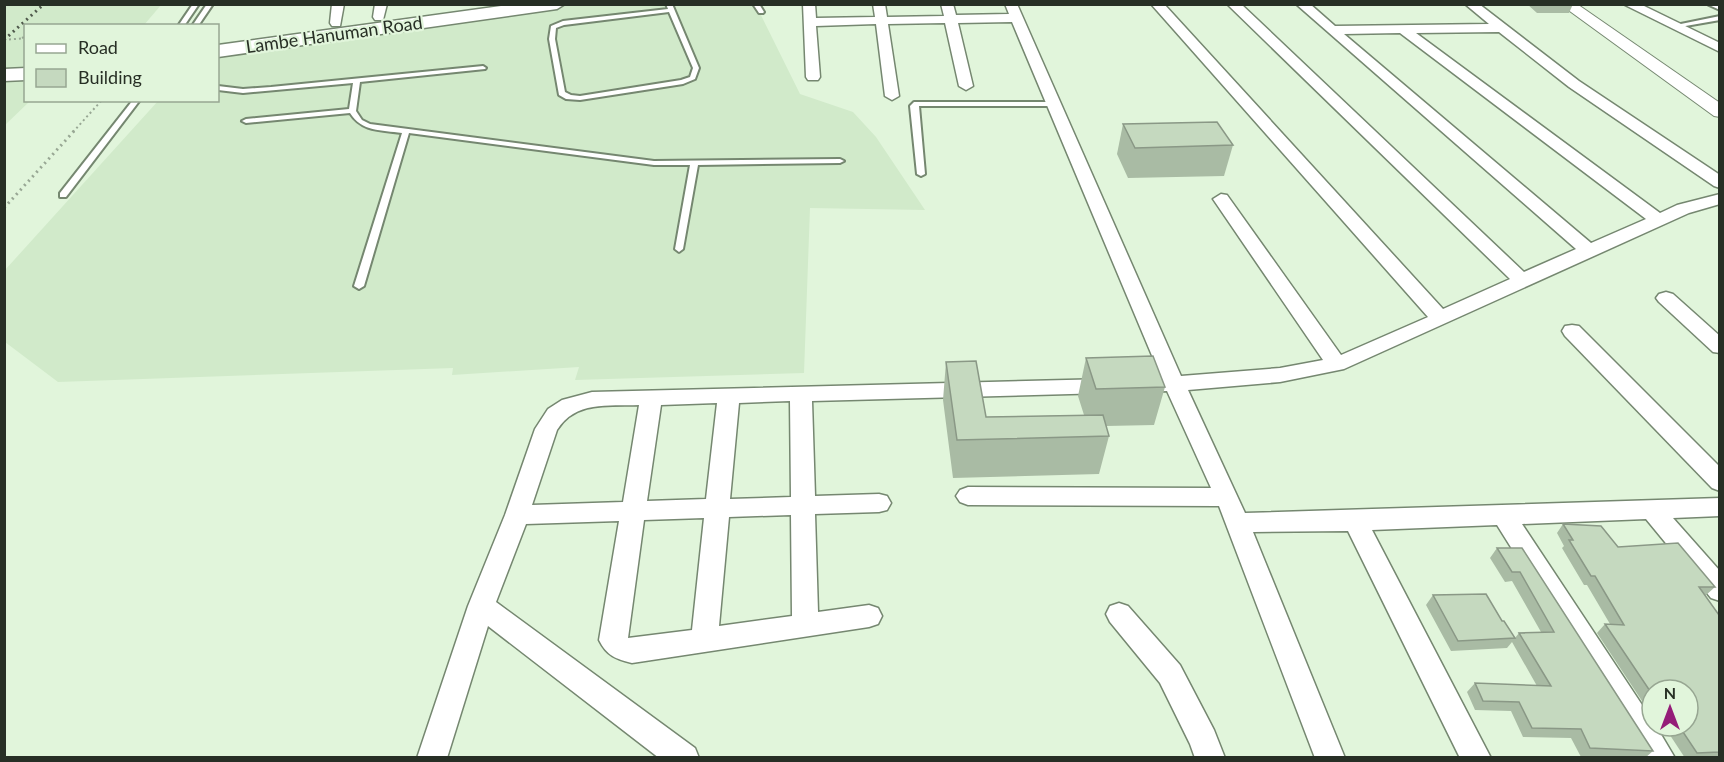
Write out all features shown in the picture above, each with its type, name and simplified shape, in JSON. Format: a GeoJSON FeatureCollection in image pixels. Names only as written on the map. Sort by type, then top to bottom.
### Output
{"type":"FeatureCollection","features":[{"type":"Feature","properties":{"kind":"main road","name":"Lambe Hanuman Road"},"geometry":{"type":"LineString","coordinates":[[219,38],[336,23],[380,11],[480,4]]}},
{"type":"Feature","properties":{"kind":"main road","name":"Lambe Hanuman Road"},"geometry":{"type":"LineString","coordinates":[[219,51],[557,4]]}},
{"type":"Feature","properties":{"kind":"main road"},"geometry":{"type":"LineString","coordinates":[[4,67],[24,66]]}},
{"type":"Feature","properties":{"kind":"main road"},"geometry":{"type":"LineString","coordinates":[[4,75],[24,74]]}},
{"type":"Feature","properties":{"kind":"street"},"geometry":{"type":"LineString","coordinates":[[336,23],[338,4]]}},
{"type":"Feature","properties":{"kind":"street"},"geometry":{"type":"LineString","coordinates":[[809,4],[813,77]]}},
{"type":"Feature","properties":{"kind":"street"},"geometry":{"type":"LineString","coordinates":[[879,4],[892,96]]}},
{"type":"Feature","properties":{"kind":"street"},"geometry":{"type":"LineString","coordinates":[[947,4],[966,86]]}},
{"type":"Feature","properties":{"kind":"street"},"geometry":{"type":"LineString","coordinates":[[1157,4],[1442,319]]}},
{"type":"Feature","properties":{"kind":"street"},"geometry":{"type":"LineString","coordinates":[[1233,4],[1522,280]]}},
{"type":"Feature","properties":{"kind":"street"},"geometry":{"type":"LineString","coordinates":[[1302,4],[1589,251]]}},
{"type":"Feature","properties":{"kind":"street"},"geometry":{"type":"LineString","coordinates":[[1471,4],[1574,84],[1719,183]]}},
{"type":"Feature","properties":{"kind":"street"},"geometry":{"type":"LineString","coordinates":[[1567,4],[1719,112]]}},
{"type":"Feature","properties":{"kind":"street"},"geometry":{"type":"LineString","coordinates":[[1589,4],[1719,95]]}},
{"type":"Feature","properties":{"kind":"street"},"geometry":{"type":"LineString","coordinates":[[1629,4],[1719,48]]}},
{"type":"Feature","properties":{"kind":"street"},"geometry":{"type":"LineString","coordinates":[[809,22],[951,19],[1014,11],[1174,384],[1227,497],[1330,758]]}},
{"type":"Feature","properties":{"kind":"street"},"geometry":{"type":"LineString","coordinates":[[1332,30],[1499,28]]}},
{"type":"Feature","properties":{"kind":"street"},"geometry":{"type":"LineString","coordinates":[[1403,29],[1659,220]]}},
{"type":"Feature","properties":{"kind":"street"},"geometry":{"type":"LineString","coordinates":[[1221,199],[1337,364]]}},
{"type":"Feature","properties":{"kind":"street"},"geometry":{"type":"LineString","coordinates":[[432,758],[480,606],[518,515],[546,429],[556,414],[570,405],[592,399],[1174,384],[1280,375],[1337,364],[1659,220],[1719,199]]}},
{"type":"Feature","properties":{"kind":"street"},"geometry":{"type":"LineString","coordinates":[[1666,298],[1719,347]]}},
{"type":"Feature","properties":{"kind":"street"},"geometry":{"type":"LineString","coordinates":[[1572,331],[1719,482]]}},
{"type":"Feature","properties":{"kind":"street"},"geometry":{"type":"LineString","coordinates":[[801,393],[805,624]]}},
{"type":"Feature","properties":{"kind":"street"},"geometry":{"type":"LineString","coordinates":[[705,640],[729,395]]}},
{"type":"Feature","properties":{"kind":"street"},"geometry":{"type":"LineString","coordinates":[[651,397],[613,640],[620,648],[632,651],[869,616]]}},
{"type":"Feature","properties":{"kind":"street"},"geometry":{"type":"LineString","coordinates":[[968,496],[1227,497]]}},
{"type":"Feature","properties":{"kind":"street"},"geometry":{"type":"LineString","coordinates":[[518,515],[879,503]]}},
{"type":"Feature","properties":{"kind":"street"},"geometry":{"type":"LineString","coordinates":[[1237,523],[1355,521],[1719,507]]}},
{"type":"Feature","properties":{"kind":"street"},"geometry":{"type":"LineString","coordinates":[[1653,510],[1719,590]]}},
{"type":"Feature","properties":{"kind":"street"},"geometry":{"type":"LineString","coordinates":[[1503,515],[1660,758]]}},
{"type":"Feature","properties":{"kind":"street"},"geometry":{"type":"LineString","coordinates":[[1355,521],[1476,758]]}},
{"type":"Feature","properties":{"kind":"street"},"geometry":{"type":"LineString","coordinates":[[480,606],[684,758]]}},
{"type":"Feature","properties":{"kind":"street"},"geometry":{"type":"LineString","coordinates":[[1119,614],[1170,674],[1204,740],[1210,758]]}},
{"type":"Feature","properties":{"kind":"lane"},"geometry":{"type":"LineString","coordinates":[[182,24],[196,4]]}},
{"type":"Feature","properties":{"kind":"lane"},"geometry":{"type":"LineString","coordinates":[[196,24],[209,6],[217,4]]}},
{"type":"Feature","properties":{"kind":"lane"},"geometry":{"type":"LineString","coordinates":[[756,4],[761,12]]}},
{"type":"Feature","properties":{"kind":"lane"},"geometry":{"type":"LineString","coordinates":[[1712,4],[1719,8]]}},
{"type":"Feature","properties":{"kind":"lane"},"geometry":{"type":"LineString","coordinates":[[670,7],[696,68],[693,78],[683,82],[580,98],[569,97],[562,93],[552,39],[554,27],[563,23],[670,7]]}},
{"type":"Feature","properties":{"kind":"lane"},"geometry":{"type":"LineString","coordinates":[[1674,26],[1719,18]]}},
{"type":"Feature","properties":{"kind":"lane"},"geometry":{"type":"LineString","coordinates":[[219,88],[243,91],[271,89],[483,68]]}},
{"type":"Feature","properties":{"kind":"lane"},"geometry":{"type":"LineString","coordinates":[[357,81],[352,111],[359,122],[369,126],[654,164],[840,161]]}},
{"type":"Feature","properties":{"kind":"lane"},"geometry":{"type":"LineString","coordinates":[[63,195],[135,102]]}},
{"type":"Feature","properties":{"kind":"lane"},"geometry":{"type":"LineString","coordinates":[[921,174],[914,106],[917,104],[1055,104]]}},
{"type":"Feature","properties":{"kind":"lane"},"geometry":{"type":"LineString","coordinates":[[246,121],[352,111]]}},
{"type":"Feature","properties":{"kind":"lane"},"geometry":{"type":"LineString","coordinates":[[359,285],[406,131]]}},
{"type":"Feature","properties":{"kind":"lane"},"geometry":{"type":"LineString","coordinates":[[679,249],[694,165]]}},
{"type":"Feature","properties":{"kind":"path"},"geometry":{"type":"LineString","coordinates":[[4,40],[24,37]]}},
{"type":"Feature","properties":{"kind":"path"},"geometry":{"type":"LineString","coordinates":[[4,208],[100,102]]}},
{"type":"Feature","properties":{"kind":"shaded area"},"geometry":{"type":"Polygon","coordinates":[[[5,5],[161,5],[145,24],[24,24],[24,102],[29,102],[5,125],[5,5]]]}},
{"type":"Feature","properties":{"kind":"shaded area"},"geometry":{"type":"Polygon","coordinates":[[[552,5],[756,5],[800,94],[853,112],[876,137],[925,210],[810,208],[804,373],[575,380],[579,367],[452,375],[453,368],[58,382],[5,342],[5,270],[157,102],[219,102],[219,43],[552,5]]]}},
{"type":"Feature","properties":{"kind":"building"},"geometry":{"type":"Polygon","coordinates":[[[1217,122],[1233,145],[1135,148],[1123,124],[1217,122]]]}},
{"type":"Feature","properties":{"kind":"building"},"geometry":{"type":"Polygon","coordinates":[[[1153,356],[1165,387],[1096,389],[1086,358],[1153,356]]]}},
{"type":"Feature","properties":{"kind":"building"},"geometry":{"type":"Polygon","coordinates":[[[976,361],[986,417],[1103,415],[1109,436],[957,440],[946,362],[976,361]]]}},
{"type":"Feature","properties":{"kind":"building"},"geometry":{"type":"Polygon","coordinates":[[[1563,524],[1601,526],[1618,547],[1678,543],[1715,587],[1699,587],[1719,615],[1719,752],[1697,753],[1687,738],[1700,738],[1700,678],[1641,678],[1605,624],[1624,625],[1595,576],[1591,576],[1569,540],[1573,540],[1563,524]]]}},
{"type":"Feature","properties":{"kind":"building"},"geometry":{"type":"Polygon","coordinates":[[[1497,548],[1522,548],[1640,731],[1640,738],[1645,738],[1653,751],[1590,748],[1581,729],[1532,728],[1519,702],[1483,701],[1475,683],[1551,686],[1519,633],[1554,632],[1520,572],[1512,572],[1497,548]]]}},
{"type":"Feature","properties":{"kind":"building"},"geometry":{"type":"Polygon","coordinates":[[[1486,594],[1515,638],[1458,641],[1433,595],[1486,594]]]}},
{"type":"Feature","properties":{"kind":"railway"},"geometry":{"type":"LineString","coordinates":[[4,40],[44,4]]}}]}
